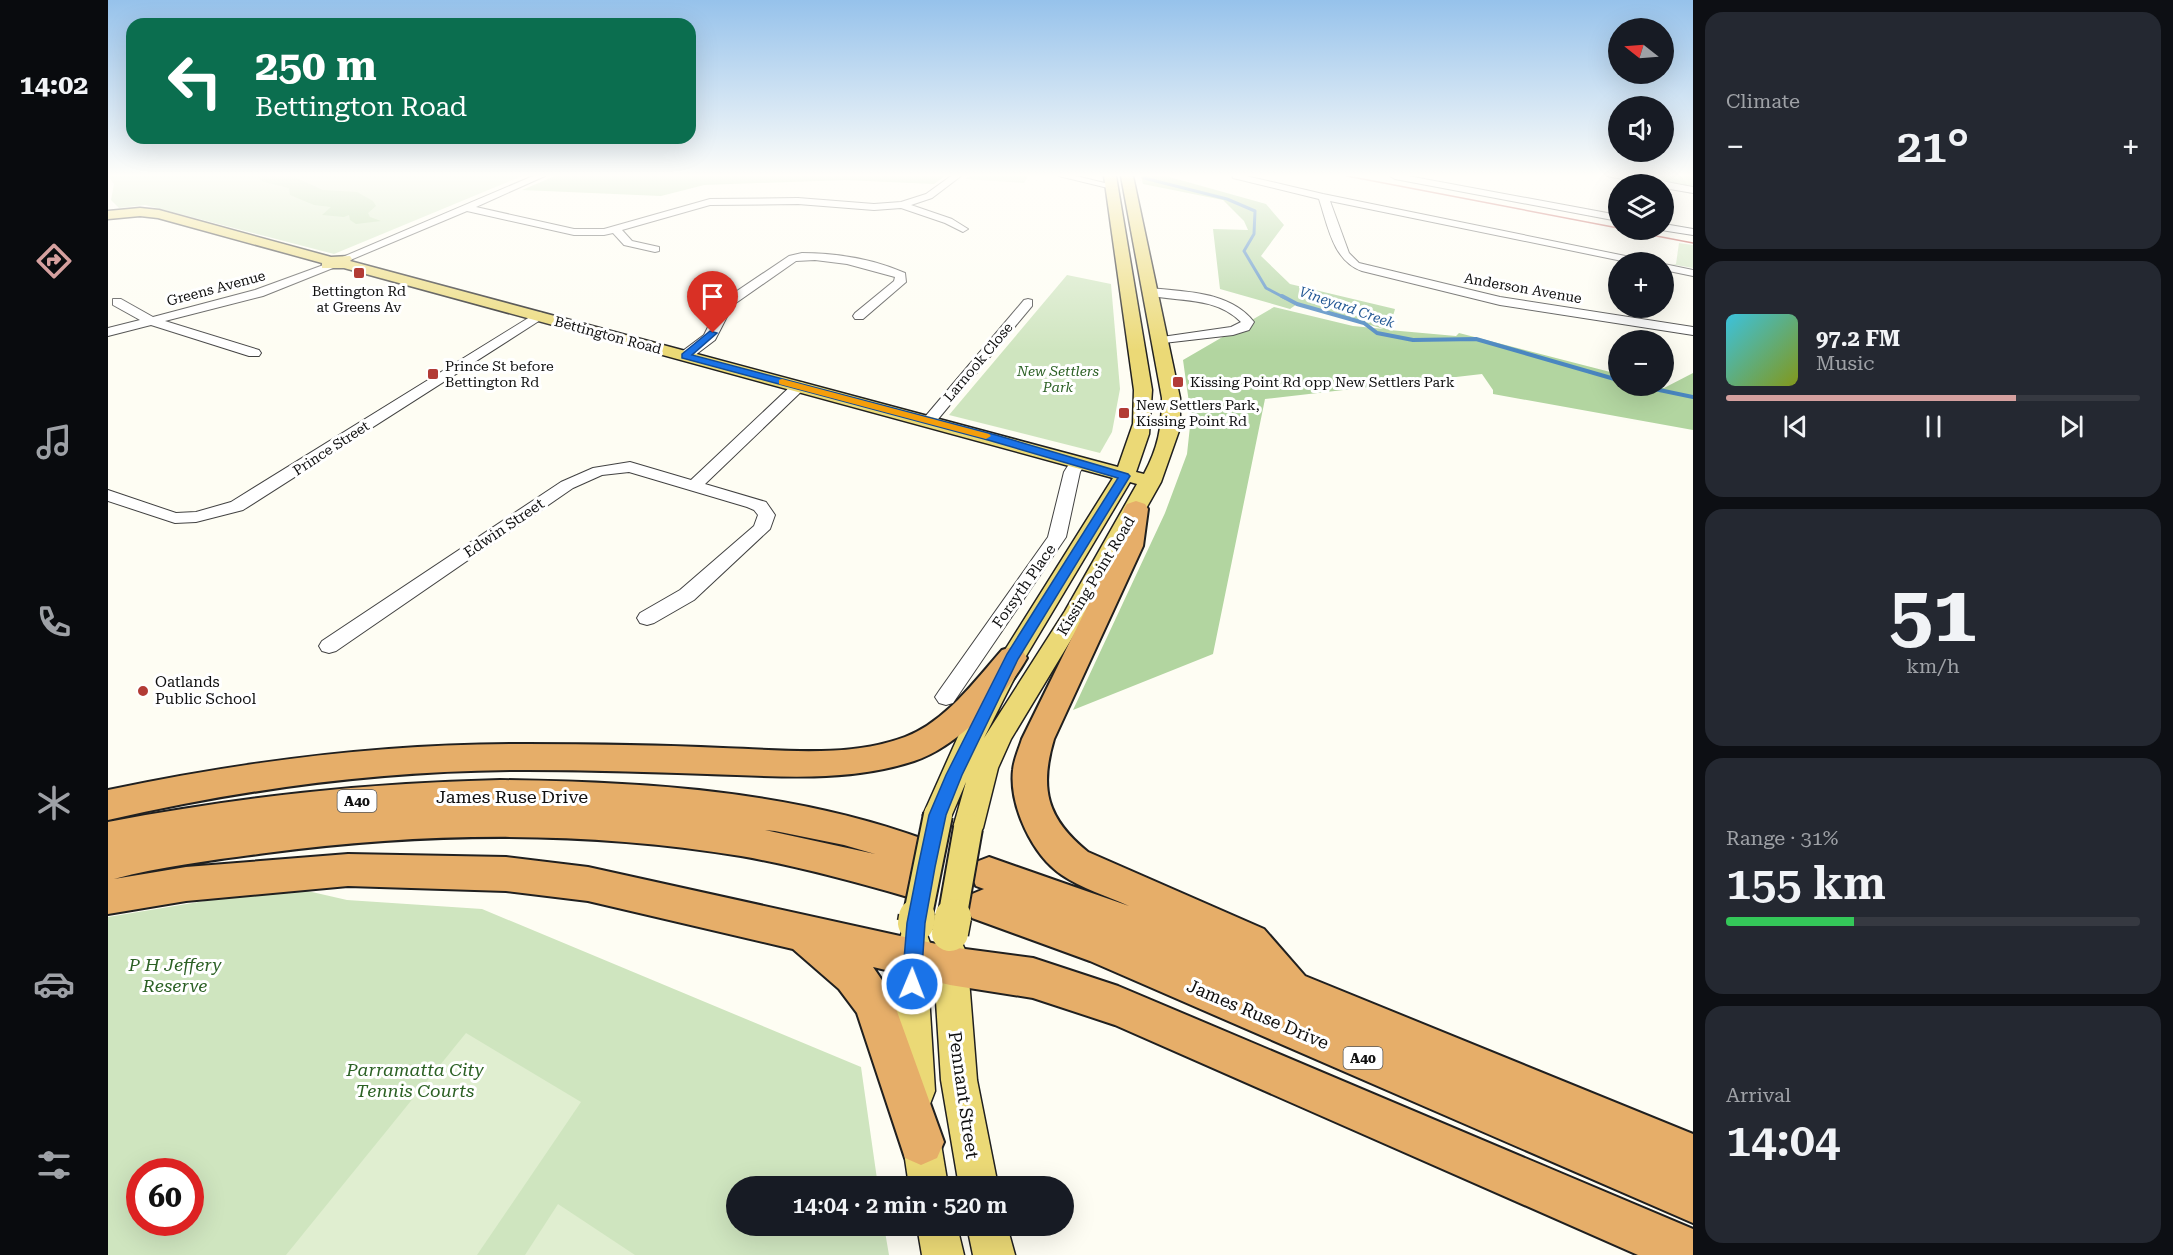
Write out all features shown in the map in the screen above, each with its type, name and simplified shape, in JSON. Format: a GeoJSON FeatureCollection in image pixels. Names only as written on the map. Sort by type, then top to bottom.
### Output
{"type":"FeatureCollection","features":[{"type":"Feature","properties":{"kind":"highway"},"geometry":{"type":"LineString","coordinates":[[1136,509],[1130,546],[1038,739],[1029,770],[1030,790],[1040,820],[1052,842],[1075,864],[1250,942],[1292,990]]}},
{"type":"Feature","properties":{"kind":"highway"},"geometry":{"type":"LineString","coordinates":[[108,805],[235,780],[314,768],[388,762],[525,757],[777,763],[870,759],[915,748],[958,721],[1012,658]]}},
{"type":"Feature","properties":{"kind":"highway","name":"James Ruse Drive"},"geometry":{"type":"LineString","coordinates":[[108,838],[290,807],[389,798],[533,793],[696,805],[845,831],[910,866],[857,865],[766,845],[698,834],[604,824],[533,820],[452,820],[302,831],[108,864]]}},
{"type":"Feature","properties":{"kind":"highway"},"geometry":{"type":"LineString","coordinates":[[108,897],[186,884],[348,870],[506,874],[588,884],[803,934],[914,940],[1118,1006],[1693,1254]]}},
{"type":"Feature","properties":{"kind":"highway","name":"James Ruse Drive"},"geometry":{"type":"LineString","coordinates":[[1693,1157],[1148,931],[987,890],[1096,945],[1693,1199]]}},
{"type":"Feature","properties":{"kind":"highway"},"geometry":{"type":"LineString","coordinates":[[803,934],[865,985],[874,1003],[921,1142]]}},
{"type":"Feature","properties":{"kind":"main road","name":"Bettington Road"},"geometry":{"type":"LineString","coordinates":[[235,235],[1150,482]]}},
{"type":"Feature","properties":{"kind":"main road","name":"Kissing Point Road"},"geometry":{"type":"LineString","coordinates":[[914,940],[938,815],[974,730],[1012,658],[1124,476],[1138,447],[1144,417],[1143,390],[1125,235]]}},
{"type":"Feature","properties":{"kind":"main road","name":"Kissing Point Road"},"geometry":{"type":"LineString","coordinates":[[950,950],[968,828],[984,768],[999,735],[1074,615],[1136,509],[1165,451],[1171,428],[1171,398],[1150,292],[1134,235]]}},
{"type":"Feature","properties":{"kind":"main road"},"geometry":{"type":"LineString","coordinates":[[914,940],[913,1037],[921,1142],[927,1176]]}},
{"type":"Feature","properties":{"kind":"main road","name":"Pennant Street"},"geometry":{"type":"LineString","coordinates":[[950,950],[959,1080],[977,1176]]}},
{"type":"Feature","properties":{"kind":"main road"},"geometry":{"type":"LineString","coordinates":[[939,1236],[943,1255]]}},
{"type":"Feature","properties":{"kind":"main road"},"geometry":{"type":"LineString","coordinates":[[989,1236],[994,1255]]}},
{"type":"Feature","properties":{"kind":"street","name":"Greens Avenue"},"geometry":{"type":"LineString","coordinates":[[108,332],[265,291],[401,235]]}},
{"type":"Feature","properties":{"kind":"street"},"geometry":{"type":"LineString","coordinates":[[620,235],[628,243],[655,249]]}},
{"type":"Feature","properties":{"kind":"street","name":"Anderson Avenue"},"geometry":{"type":"LineString","coordinates":[[1337,235],[1344,254],[1355,265],[1366,269],[1500,301],[1693,331]]}},
{"type":"Feature","properties":{"kind":"street"},"geometry":{"type":"LineString","coordinates":[[1507,235],[1608,255]]}},
{"type":"Feature","properties":{"kind":"street"},"geometry":{"type":"LineString","coordinates":[[685,356],[710,337],[723,309],[729,302],[800,255],[820,256],[901,275],[900,282],[860,316]]}},
{"type":"Feature","properties":{"kind":"street"},"geometry":{"type":"LineString","coordinates":[[1674,269],[1693,273]]}},
{"type":"Feature","properties":{"kind":"street"},"geometry":{"type":"LineString","coordinates":[[1150,292],[1219,303],[1232,308],[1248,322],[1244,327],[1233,332],[1160,341]]}},
{"type":"Feature","properties":{"kind":"street"},"geometry":{"type":"LineString","coordinates":[[117,302],[152,321],[254,353]]}},
{"type":"Feature","properties":{"kind":"street","name":"Larnook Close"},"geometry":{"type":"LineString","coordinates":[[929,421],[1028,303]]}},
{"type":"Feature","properties":{"kind":"street","name":"Prince Street"},"geometry":{"type":"LineString","coordinates":[[108,495],[175,518],[207,515],[237,506],[538,316]]}},
{"type":"Feature","properties":{"kind":"street"},"geometry":{"type":"LineString","coordinates":[[695,485],[798,386]]}},
{"type":"Feature","properties":{"kind":"street","name":"Forsyth Place"},"geometry":{"type":"LineString","coordinates":[[946,697],[1054,543],[1062,520],[1072,472],[1077,464]]}},
{"type":"Feature","properties":{"kind":"street","name":"Edwin Street"},"geometry":{"type":"LineString","coordinates":[[329,646],[567,485],[588,475],[611,468],[630,467],[760,506],[767,515],[766,522],[755,535],[687,595],[647,618]]}},
{"type":"Feature","properties":{"kind":"green space"},"geometry":{"type":"Polygon","coordinates":[[[259,235],[381,235],[334,254],[259,235]]]}},
{"type":"Feature","properties":{"kind":"green space"},"geometry":{"type":"Polygon","coordinates":[[[1214,235],[1277,235],[1261,256],[1290,284],[1395,309],[1389,330],[1456,336],[1459,333],[1608,371],[1608,396],[1674,396],[1674,383],[1693,373],[1693,430],[1493,394],[1493,390],[1482,374],[1265,399],[1213,654],[1073,710],[1165,513],[1187,454],[1191,417],[1183,360],[1274,307],[1353,326],[1384,329],[1297,304],[1290,309],[1220,289],[1214,235]]]}},
{"type":"Feature","properties":{"kind":"green space"},"geometry":{"type":"Polygon","coordinates":[[[1679,243],[1693,245],[1693,268],[1674,265],[1676,264],[1679,243]]]}},
{"type":"Feature","properties":{"kind":"green space","name":"New Settlers Park"},"geometry":{"type":"Polygon","coordinates":[[[1067,275],[1111,284],[1120,389],[1112,432],[1100,453],[949,415],[1067,275]]]}},
{"type":"Feature","properties":{"kind":"green space","name":"Parramatta City Tennis Courts"},"geometry":{"type":"Polygon","coordinates":[[[290,887],[347,900],[482,909],[861,1067],[877,1176],[726,1176],[726,1236],[886,1236],[889,1255],[108,1255],[108,917],[290,887]]]}},
{"type":"Feature","properties":{"kind":"green space"},"geometry":{"type":"Polygon","coordinates":[[[466,1033],[581,1102],[477,1255],[286,1255],[466,1033]]]}},
{"type":"Feature","properties":{"kind":"green space"},"geometry":{"type":"Polygon","coordinates":[[[558,1204],[635,1255],[525,1255],[558,1204]]]}},
{"type":"Feature","properties":{"kind":"waterway","name":"Vineyard Creek"},"geometry":{"type":"LineString","coordinates":[[1254,235],[1244,251],[1266,288],[1285,298]]}},
{"type":"Feature","properties":{"kind":"waterway","name":"Vineyard Creek"},"geometry":{"type":"LineString","coordinates":[[1282,296],[1297,304],[1364,323],[1377,333],[1413,340],[1476,339],[1608,377]]}},
{"type":"Feature","properties":{"kind":"waterway","name":"Vineyard Creek"},"geometry":{"type":"LineString","coordinates":[[1674,393],[1693,397]]}},
{"type":"Feature","properties":{"kind":"tram line"},"geometry":{"type":"LineString","coordinates":[[1674,239],[1693,243]]}},
{"type":"Feature","properties":{"kind":"slow traffic"},"geometry":{"type":"LineString","coordinates":[[782,382],[986,436]]}},
{"type":"Feature","properties":{"kind":"place","name":"Bettington Rd at Greens Av"},"geometry":{"type":"Point","coordinates":[359,273]}},
{"type":"Feature","properties":{"kind":"place","name":"Prince St before Bettington Rd"},"geometry":{"type":"Point","coordinates":[433,374]}},
{"type":"Feature","properties":{"kind":"place","name":"Kissing Point Rd opp New Settlers Park"},"geometry":{"type":"Point","coordinates":[1178,382]}},
{"type":"Feature","properties":{"kind":"place","name":"New Settlers Park, Kissing Point Rd"},"geometry":{"type":"Point","coordinates":[1124,413]}},
{"type":"Feature","properties":{"kind":"place","name":"Oatlands Public School"},"geometry":{"type":"Point","coordinates":[143,691]}},
{"type":"Feature","properties":{"kind":"route"},"geometry":{"type":"LineString","coordinates":[[713,333],[685,356],[992,438],[1124,476],[1012,658],[974,730],[954,775],[938,815],[927,867],[916,923],[912,984]]}},
{"type":"Feature","properties":{"kind":"park label","name":"P H Jeffery Reserve"},"geometry":{"type":"Point","coordinates":[175,974]}}]}
